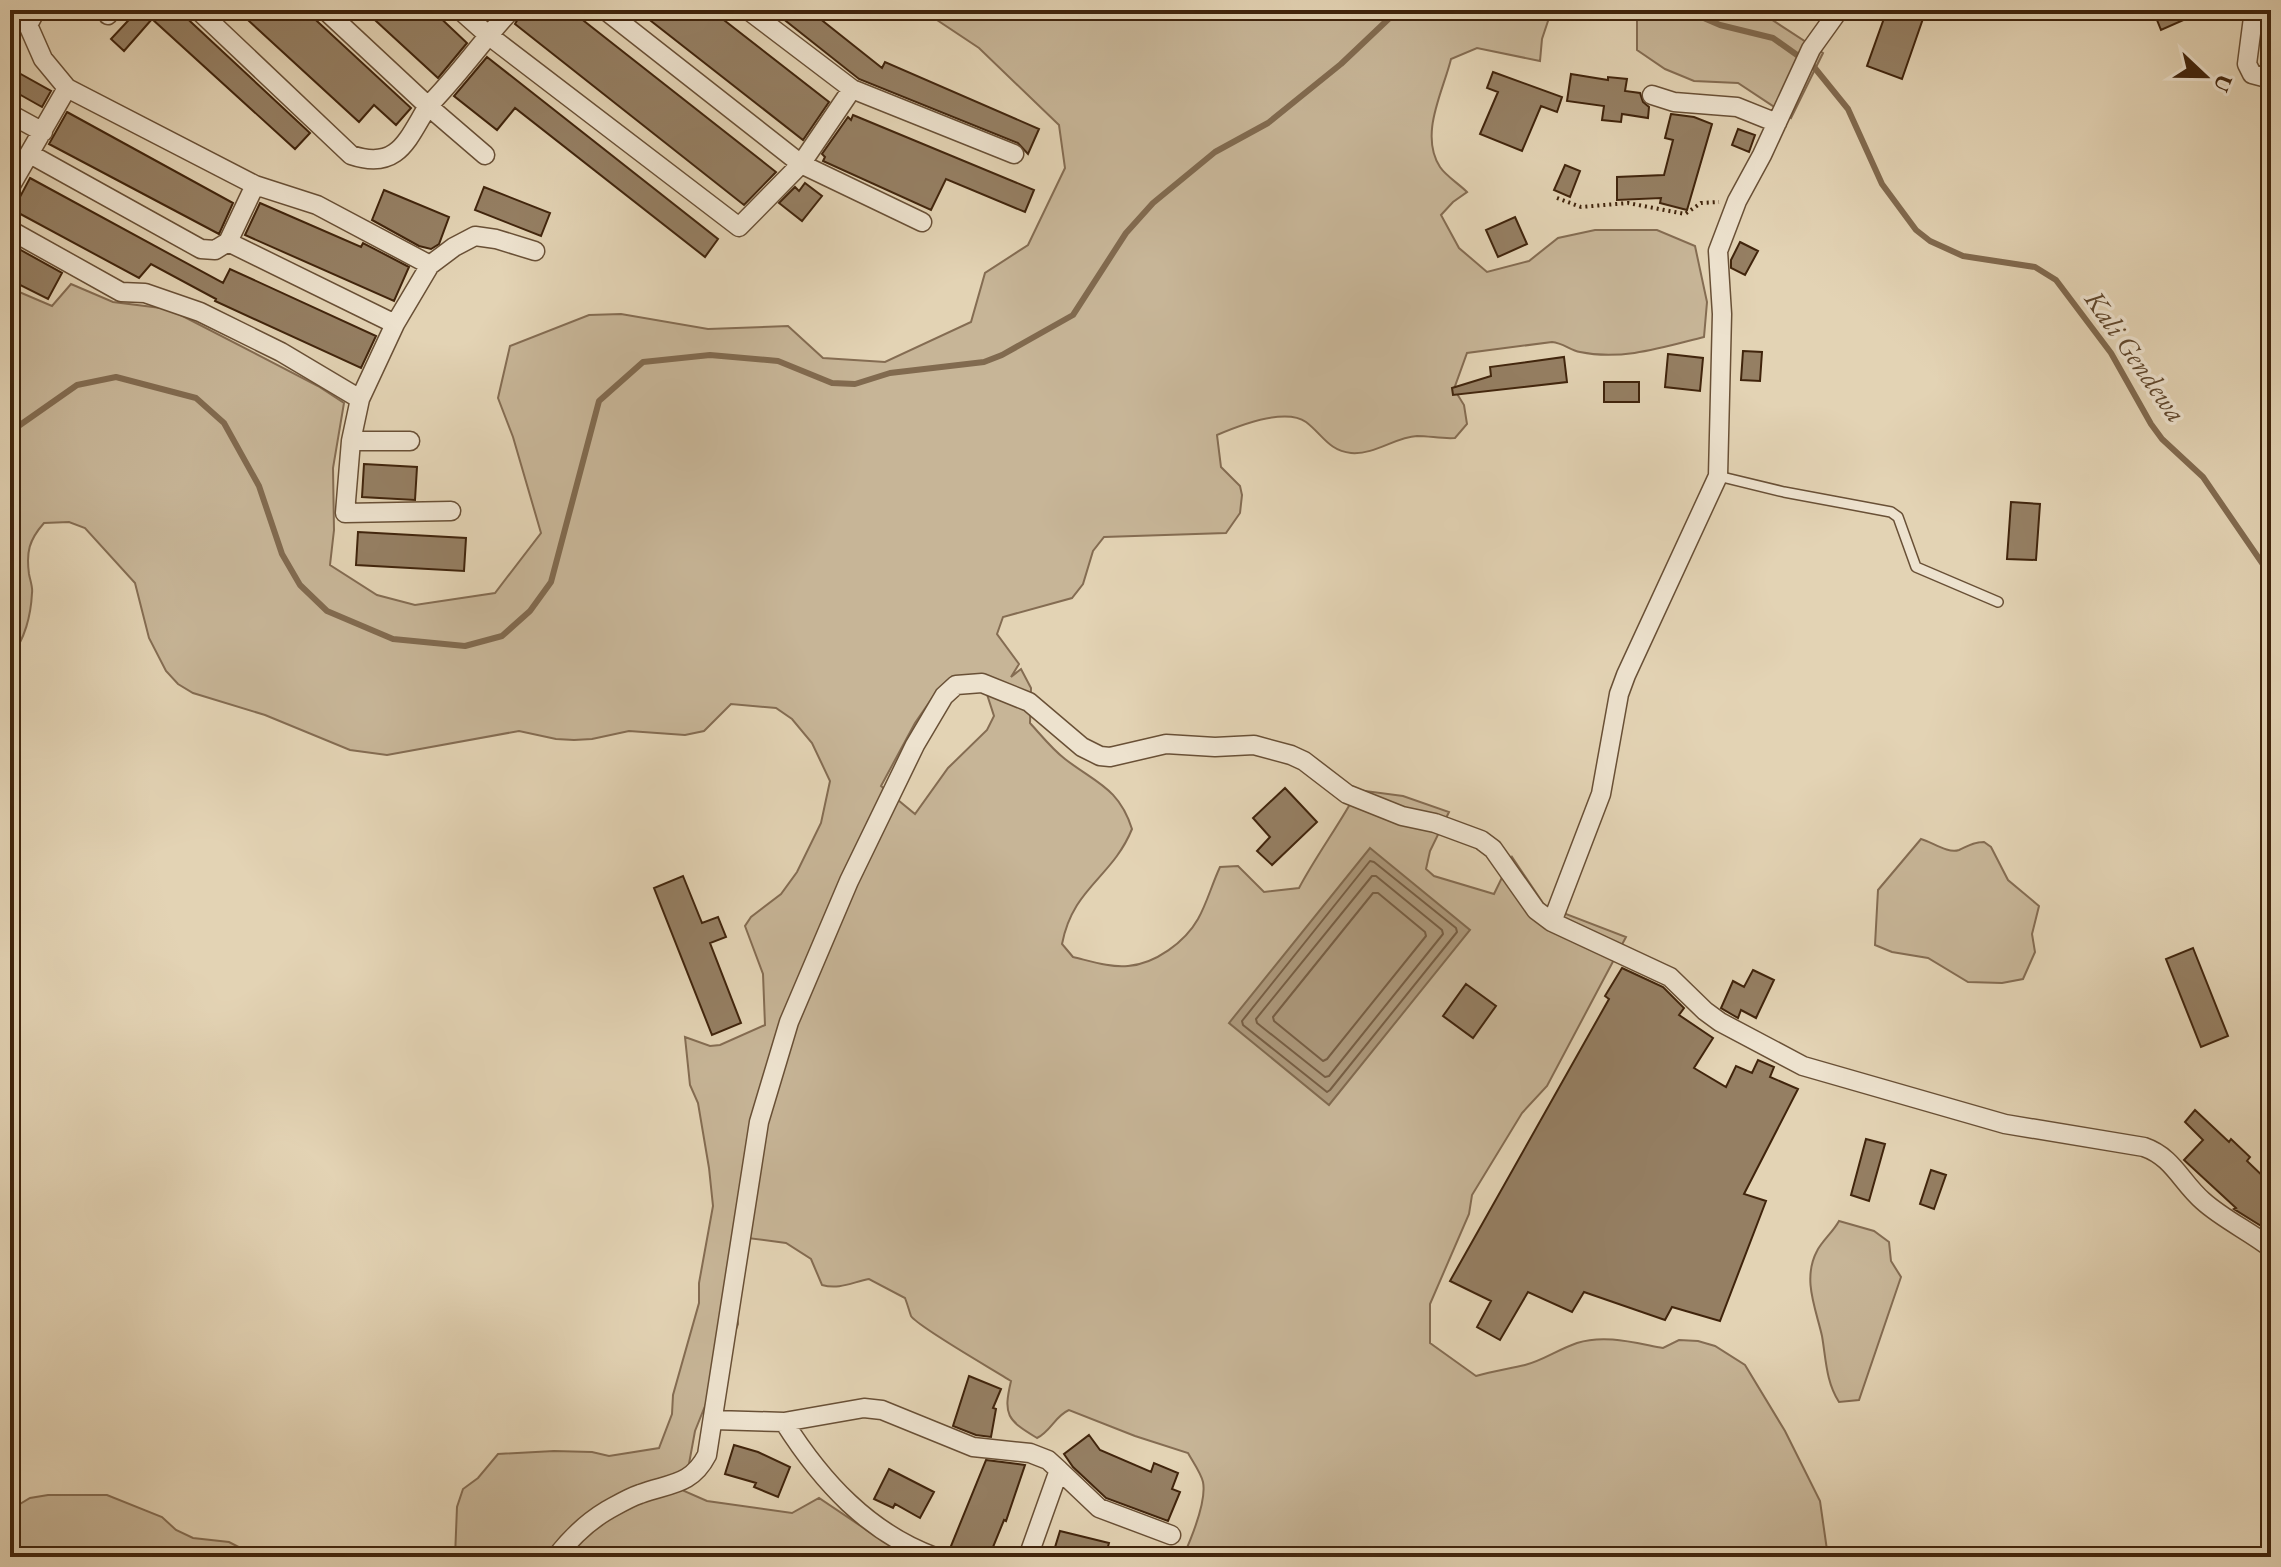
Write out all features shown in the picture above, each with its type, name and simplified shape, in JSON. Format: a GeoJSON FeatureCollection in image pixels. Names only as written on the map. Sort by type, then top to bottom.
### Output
{"type":"FeatureCollection","features":[{"type":"Feature","properties":{"kind":"street"},"geometry":{"type":"LineString","coordinates":[[198,10],[351,155],[376,160],[391,157],[403,146],[428,106],[458,76],[511,10]]}},
{"type":"Feature","properties":{"kind":"street"},"geometry":{"type":"LineString","coordinates":[[325,10],[485,155]]}},
{"type":"Feature","properties":{"kind":"street"},"geometry":{"type":"LineString","coordinates":[[460,10],[488,35],[739,227],[801,164],[852,89]]}},
{"type":"Feature","properties":{"kind":"street"},"geometry":{"type":"LineString","coordinates":[[605,10],[801,164],[922,222]]}},
{"type":"Feature","properties":{"kind":"street"},"geometry":{"type":"LineString","coordinates":[[748,10],[852,89],[1014,154]]}},
{"type":"Feature","properties":{"kind":"street"},"geometry":{"type":"LineString","coordinates":[[1552,922],[1601,794],[1619,694],[1626,675],[1718,476],[1722,314],[1718,251],[1737,201],[1811,49],[1839,10]]}},
{"type":"Feature","properties":{"kind":"street"},"geometry":{"type":"LineString","coordinates":[[2254,10],[2248,69],[2252,74],[2271,79]]}},
{"type":"Feature","properties":{"kind":"street"},"geometry":{"type":"LineString","coordinates":[[10,16],[32,17],[43,59],[67,88],[255,185],[317,205],[430,265]]}},
{"type":"Feature","properties":{"kind":"street"},"geometry":{"type":"LineString","coordinates":[[10,187],[67,88]]}},
{"type":"Feature","properties":{"kind":"street"},"geometry":{"type":"LineString","coordinates":[[1652,95],[1674,102],[1737,107],[1777,123]]}},
{"type":"Feature","properties":{"kind":"street"},"geometry":{"type":"LineString","coordinates":[[10,114],[43,132]]}},
{"type":"Feature","properties":{"kind":"street"},"geometry":{"type":"LineString","coordinates":[[30,154],[201,249],[215,250],[228,242],[255,185]]}},
{"type":"Feature","properties":{"kind":"street"},"geometry":{"type":"LineString","coordinates":[[10,230],[121,292],[145,293],[200,312],[281,352],[360,399]]}},
{"type":"Feature","properties":{"kind":"street"},"geometry":{"type":"LineString","coordinates":[[451,511],[345,513],[351,441],[360,399],[395,324],[430,265],[475,236],[535,251]]}},
{"type":"Feature","properties":{"kind":"street"},"geometry":{"type":"LineString","coordinates":[[228,242],[395,324]]}},
{"type":"Feature","properties":{"kind":"street"},"geometry":{"type":"LineString","coordinates":[[351,441],[410,441]]}},
{"type":"Feature","properties":{"kind":"street"},"geometry":{"type":"LineString","coordinates":[[556,1557],[572,1537],[604,1512],[638,1494],[683,1481],[697,1471],[707,1455],[759,1122],[789,1022],[849,881],[915,745],[944,696],[956,685],[968,682],[982,683],[1029,702],[1082,747],[1100,756],[1110,757],[1166,744],[1215,747],[1254,745],[1304,761],[1347,794],[1402,816],[1435,823],[1481,840],[1493,849],[1536,910],[1552,922],[1670,977],[1720,1022],[1803,1066],[2005,1124],[2157,1151],[2168,1159],[2201,1200],[2271,1248]]}},
{"type":"Feature","properties":{"kind":"street"},"geometry":{"type":"LineString","coordinates":[[714,1420],[784,1422],[864,1408],[882,1410],[973,1447],[1030,1453],[1048,1460],[1099,1508],[1171,1535]]}},
{"type":"Feature","properties":{"kind":"street"},"geometry":{"type":"LineString","coordinates":[[784,1422],[804,1452],[847,1503],[883,1533],[935,1557]]}},
{"type":"Feature","properties":{"kind":"street"},"geometry":{"type":"LineString","coordinates":[[1028,1557],[1059,1470]]}},
{"type":"Feature","properties":{"kind":"lane"},"geometry":{"type":"LineString","coordinates":[[1718,476],[1891,512],[1898,517],[1916,567],[1998,602]]}},
{"type":"Feature","properties":{"kind":"path"},"geometry":{"type":"LineString","coordinates":[[1557,198],[1581,207],[1628,203],[1685,214],[1701,203],[1737,201]]}},
{"type":"Feature","properties":{"kind":"shaded area"},"geometry":{"type":"Polygon","coordinates":[[[922,10],[1547,10],[1549,18],[1542,39],[1540,61],[1477,48],[1451,59],[1435,113],[1432,141],[1440,167],[1467,192],[1441,215],[1459,248],[1487,272],[1529,261],[1558,238],[1595,230],[1657,230],[1695,246],[1707,302],[1704,337],[1627,354],[1580,352],[1552,342],[1467,353],[1454,389],[1464,405],[1467,424],[1455,438],[1409,437],[1360,453],[1343,452],[1306,422],[1286,416],[1262,420],[1217,435],[1221,467],[1240,486],[1242,495],[1240,513],[1226,533],[1104,537],[1093,551],[1083,584],[1072,598],[1003,617],[997,634],[1019,664],[1011,677],[1021,669],[1031,688],[1030,723],[1060,755],[1113,795],[1127,815],[1132,829],[1124,846],[1084,895],[1067,925],[1062,944],[1073,957],[1121,966],[1159,956],[1192,928],[1220,867],[1238,866],[1264,892],[1299,888],[1358,790],[1403,796],[1449,812],[1430,851],[1426,869],[1434,876],[1494,894],[1512,857],[1545,906],[1626,937],[1547,1086],[1522,1113],[1472,1195],[1469,1214],[1430,1304],[1430,1343],[1476,1376],[1531,1363],[1588,1340],[1620,1340],[1663,1348],[1679,1340],[1715,1346],[1745,1365],[1785,1431],[1820,1501],[1828,1557],[1183,1557],[1198,1520],[1204,1490],[1201,1475],[1188,1453],[1069,1410],[1037,1438],[1010,1416],[1007,1402],[1011,1381],[917,1322],[911,1316],[905,1298],[869,1279],[840,1286],[822,1285],[811,1259],[786,1243],[748,1238],[736,1302],[738,1324],[695,1431],[684,1491],[707,1501],[792,1513],[819,1498],[907,1557],[455,1557],[457,1507],[463,1489],[478,1478],[498,1454],[554,1451],[592,1452],[609,1456],[659,1448],[672,1414],[673,1395],[699,1303],[699,1283],[713,1206],[698,1103],[690,1085],[685,1037],[710,1046],[720,1045],[765,1025],[763,974],[745,926],[751,917],[781,894],[797,872],[821,823],[830,781],[812,743],[792,719],[776,708],[731,704],[704,731],[685,735],[629,731],[574,740],[519,731],[387,755],[350,750],[265,715],[193,693],[178,684],[166,671],[149,638],[135,583],[85,528],[69,522],[44,523],[32,541],[28,559],[32,588],[30,610],[23,635],[10,657],[10,292],[17,291],[52,306],[71,284],[113,302],[169,309],[318,386],[344,403],[333,468],[334,530],[330,565],[377,595],[415,605],[495,593],[541,533],[513,437],[498,398],[510,346],[589,315],[621,314],[708,329],[788,326],[823,358],[885,362],[971,322],[985,273],[1028,245],[1065,168],[1059,125],[979,48],[922,10]],[[961,676],[935,694],[915,723],[881,786],[915,814],[948,768],[987,730],[994,716],[981,676],[961,676]]]}},
{"type":"Feature","properties":{"kind":"shaded area"},"geometry":{"type":"Polygon","coordinates":[[[1637,10],[1757,10],[1823,53],[1791,118],[1738,83],[1694,81],[1665,69],[1637,50],[1637,10]]]}},
{"type":"Feature","properties":{"kind":"shaded area"},"geometry":{"type":"Polygon","coordinates":[[[1921,839],[1955,851],[1984,842],[1991,847],[2008,880],[2039,906],[2032,934],[2035,952],[2023,979],[2002,983],[1968,982],[1928,958],[1892,952],[1875,945],[1878,890],[1921,839]]]}},
{"type":"Feature","properties":{"kind":"shaded area"},"geometry":{"type":"Polygon","coordinates":[[[1839,1221],[1874,1231],[1889,1242],[1891,1261],[1901,1277],[1859,1400],[1839,1402],[1829,1378],[1810,1283],[1817,1251],[1839,1221]]]}},
{"type":"Feature","properties":{"kind":"shaded area"},"geometry":{"type":"Polygon","coordinates":[[[107,1495],[162,1517],[176,1530],[193,1538],[229,1542],[258,1557],[10,1557],[10,1510],[30,1498],[107,1495]]]}},
{"type":"Feature","properties":{"kind":"water"},"geometry":{"type":"Polygon","coordinates":[[[1370,848],[1470,930],[1329,1105],[1229,1023],[1370,848]]]}},
{"type":"Feature","properties":{"kind":"building"},"geometry":{"type":"Polygon","coordinates":[[[138,10],[178,10],[310,133],[295,149],[152,19],[124,51],[111,39],[138,10]]]}},
{"type":"Feature","properties":{"kind":"building"},"geometry":{"type":"Polygon","coordinates":[[[237,10],[305,10],[411,108],[396,125],[374,105],[359,122],[237,10]]]}},
{"type":"Feature","properties":{"kind":"building"},"geometry":{"type":"Polygon","coordinates":[[[364,10],[432,10],[467,43],[438,78],[364,10]]]}},
{"type":"Feature","properties":{"kind":"building"},"geometry":{"type":"Polygon","coordinates":[[[523,10],[570,10],[776,172],[744,205],[515,24],[523,10]]]}},
{"type":"Feature","properties":{"kind":"building"},"geometry":{"type":"Polygon","coordinates":[[[637,10],[711,10],[829,102],[803,140],[637,10]]]}},
{"type":"Feature","properties":{"kind":"building"},"geometry":{"type":"Polygon","coordinates":[[[772,10],[809,10],[882,68],[885,62],[1039,129],[1028,154],[1018,143],[859,79],[772,10]]]}},
{"type":"Feature","properties":{"kind":"building"},"geometry":{"type":"Polygon","coordinates":[[[1887,10],[1926,10],[1902,79],[1867,66],[1887,10]]]}},
{"type":"Feature","properties":{"kind":"building"},"geometry":{"type":"Polygon","coordinates":[[[2153,10],[2206,10],[2161,30],[2153,10]]]}},
{"type":"Feature","properties":{"kind":"building"},"geometry":{"type":"Polygon","coordinates":[[[487,57],[718,239],[705,257],[515,108],[497,130],[454,96],[487,57]]]}},
{"type":"Feature","properties":{"kind":"building"},"geometry":{"type":"Polygon","coordinates":[[[10,68],[51,91],[42,107],[10,89],[10,68]]]}},
{"type":"Feature","properties":{"kind":"building"},"geometry":{"type":"Polygon","coordinates":[[[1493,72],[1562,97],[1557,112],[1541,106],[1522,151],[1480,134],[1498,92],[1487,88],[1493,72]]]}},
{"type":"Feature","properties":{"kind":"building"},"geometry":{"type":"Polygon","coordinates":[[[1571,74],[1608,80],[1608,77],[1627,79],[1625,91],[1640,93],[1649,107],[1648,118],[1622,114],[1621,122],[1602,120],[1604,106],[1567,101],[1571,74]]]}},
{"type":"Feature","properties":{"kind":"building"},"geometry":{"type":"Polygon","coordinates":[[[67,112],[233,203],[219,234],[49,144],[67,112]]]}},
{"type":"Feature","properties":{"kind":"building"},"geometry":{"type":"Polygon","coordinates":[[[1671,114],[1694,117],[1712,124],[1687,210],[1660,203],[1661,198],[1617,200],[1617,177],[1664,175],[1673,140],[1665,138],[1671,114]]]}},
{"type":"Feature","properties":{"kind":"building"},"geometry":{"type":"Polygon","coordinates":[[[853,115],[1034,190],[1025,212],[946,179],[931,210],[823,161],[825,157],[822,154],[848,117],[851,120],[853,115]]]}},
{"type":"Feature","properties":{"kind":"building"},"geometry":{"type":"Polygon","coordinates":[[[1738,129],[1755,135],[1749,152],[1732,145],[1738,129]]]}},
{"type":"Feature","properties":{"kind":"building"},"geometry":{"type":"Polygon","coordinates":[[[1565,165],[1580,171],[1570,197],[1554,190],[1565,165]]]}},
{"type":"Feature","properties":{"kind":"building"},"geometry":{"type":"Polygon","coordinates":[[[30,178],[223,283],[230,269],[376,336],[361,368],[215,301],[151,264],[139,278],[13,210],[30,178]]]}},
{"type":"Feature","properties":{"kind":"building"},"geometry":{"type":"Polygon","coordinates":[[[805,183],[822,196],[802,221],[779,203],[795,187],[799,191],[805,183]]]}},
{"type":"Feature","properties":{"kind":"building"},"geometry":{"type":"Polygon","coordinates":[[[484,187],[550,213],[541,236],[475,210],[484,187]]]}},
{"type":"Feature","properties":{"kind":"building"},"geometry":{"type":"Polygon","coordinates":[[[384,190],[449,217],[439,244],[431,249],[419,246],[372,220],[384,190]]]}},
{"type":"Feature","properties":{"kind":"building"},"geometry":{"type":"Polygon","coordinates":[[[260,203],[361,247],[363,243],[409,267],[394,301],[245,235],[260,203]]]}},
{"type":"Feature","properties":{"kind":"building"},"geometry":{"type":"Polygon","coordinates":[[[1515,217],[1527,244],[1498,257],[1486,230],[1515,217]]]}},
{"type":"Feature","properties":{"kind":"building"},"geometry":{"type":"Polygon","coordinates":[[[1740,242],[1758,251],[1745,275],[1731,268],[1731,260],[1740,242]]]}},
{"type":"Feature","properties":{"kind":"building"},"geometry":{"type":"Polygon","coordinates":[[[10,244],[62,273],[48,299],[10,280],[10,244]]]}},
{"type":"Feature","properties":{"kind":"building"},"geometry":{"type":"Polygon","coordinates":[[[1743,351],[1762,352],[1760,381],[1741,380],[1743,351]]]}},
{"type":"Feature","properties":{"kind":"building"},"geometry":{"type":"Polygon","coordinates":[[[1668,354],[1703,358],[1700,391],[1665,387],[1668,354]]]}},
{"type":"Feature","properties":{"kind":"building"},"geometry":{"type":"Polygon","coordinates":[[[1564,357],[1567,382],[1453,395],[1452,388],[1491,376],[1490,367],[1564,357]]]}},
{"type":"Feature","properties":{"kind":"building"},"geometry":{"type":"Polygon","coordinates":[[[1604,382],[1639,382],[1639,402],[1604,402],[1604,382]]]}},
{"type":"Feature","properties":{"kind":"building"},"geometry":{"type":"Polygon","coordinates":[[[364,464],[417,467],[415,500],[362,497],[364,464]]]}},
{"type":"Feature","properties":{"kind":"building"},"geometry":{"type":"Polygon","coordinates":[[[2011,502],[2040,504],[2036,560],[2007,559],[2011,502]]]}},
{"type":"Feature","properties":{"kind":"building"},"geometry":{"type":"Polygon","coordinates":[[[358,532],[466,538],[464,571],[356,565],[358,532]]]}},
{"type":"Feature","properties":{"kind":"building"},"geometry":{"type":"Polygon","coordinates":[[[1285,788],[1317,822],[1272,865],[1257,851],[1270,837],[1253,818],[1285,788]]]}},
{"type":"Feature","properties":{"kind":"building"},"geometry":{"type":"Polygon","coordinates":[[[683,876],[702,923],[718,917],[726,937],[710,943],[741,1023],[712,1035],[654,888],[683,876]]]}},
{"type":"Feature","properties":{"kind":"building"},"geometry":{"type":"Polygon","coordinates":[[[2193,948],[2228,1036],[2201,1047],[2166,959],[2193,948]]]}},
{"type":"Feature","properties":{"kind":"building"},"geometry":{"type":"Polygon","coordinates":[[[1622,968],[1663,987],[1684,1008],[1679,1015],[1713,1038],[1694,1068],[1726,1087],[1736,1066],[1752,1073],[1758,1060],[1774,1067],[1770,1077],[1798,1089],[1744,1194],[1766,1201],[1720,1321],[1672,1307],[1665,1320],[1584,1292],[1572,1312],[1528,1292],[1500,1340],[1477,1327],[1491,1301],[1450,1281],[1609,999],[1605,996],[1622,968]]]}},
{"type":"Feature","properties":{"kind":"building"},"geometry":{"type":"Polygon","coordinates":[[[1753,970],[1774,980],[1756,1018],[1741,1010],[1738,1018],[1721,1008],[1733,981],[1744,987],[1753,970]]]}},
{"type":"Feature","properties":{"kind":"building"},"geometry":{"type":"Polygon","coordinates":[[[1466,984],[1496,1006],[1473,1038],[1443,1016],[1466,984]]]}},
{"type":"Feature","properties":{"kind":"building"},"geometry":{"type":"Polygon","coordinates":[[[2195,1110],[2250,1157],[2247,1161],[2271,1184],[2271,1223],[2266,1229],[2234,1209],[2184,1160],[2203,1140],[2185,1122],[2195,1110]]]}},
{"type":"Feature","properties":{"kind":"building"},"geometry":{"type":"Polygon","coordinates":[[[1866,1139],[1885,1144],[1869,1201],[1851,1195],[1866,1139]]]}},
{"type":"Feature","properties":{"kind":"building"},"geometry":{"type":"Polygon","coordinates":[[[1931,1170],[1946,1175],[1934,1209],[1920,1204],[1931,1170]]]}},
{"type":"Feature","properties":{"kind":"building"},"geometry":{"type":"Polygon","coordinates":[[[969,1376],[1001,1389],[993,1408],[996,1409],[991,1437],[953,1426],[969,1376]]]}},
{"type":"Feature","properties":{"kind":"building"},"geometry":{"type":"Polygon","coordinates":[[[1089,1435],[1100,1450],[1151,1472],[1154,1463],[1178,1473],[1172,1489],[1180,1492],[1168,1521],[1106,1498],[1073,1467],[1064,1454],[1089,1435]]]}},
{"type":"Feature","properties":{"kind":"building"},"geometry":{"type":"Polygon","coordinates":[[[734,1445],[790,1467],[778,1497],[754,1487],[756,1483],[725,1474],[734,1445]]]}},
{"type":"Feature","properties":{"kind":"building"},"geometry":{"type":"Polygon","coordinates":[[[986,1460],[1025,1465],[1006,1521],[989,1557],[966,1557],[949,1551],[986,1460]]]}},
{"type":"Feature","properties":{"kind":"building"},"geometry":{"type":"Polygon","coordinates":[[[889,1469],[934,1492],[920,1518],[895,1504],[893,1508],[874,1499],[889,1469]]]}},
{"type":"Feature","properties":{"kind":"building"},"geometry":{"type":"Polygon","coordinates":[[[1060,1531],[1109,1543],[1105,1557],[1052,1557],[1060,1531]]]}},
{"type":"Feature","properties":{"kind":"waterway"},"geometry":{"type":"LineString","coordinates":[[10,432],[77,385],[116,377],[196,398],[224,423],[259,486],[282,554],[300,585],[327,611],[393,639],[465,646],[502,636],[530,611],[551,582],[599,401],[643,362],[710,355],[778,361],[832,383],[855,384],[890,373],[984,362],[1002,355],[1073,315],[1126,233],[1153,203],[1215,152],[1268,123],[1341,64],[1398,10]]}},
{"type":"Feature","properties":{"kind":"waterway","name":"Kali Gendewa"},"geometry":{"type":"LineString","coordinates":[[1685,10],[1720,25],[1773,38],[1814,67],[1848,109],[1882,184],[1916,230],[1930,241],[1963,256],[2035,267],[2056,280],[2111,353],[2151,424],[2162,439],[2203,477],[2271,576]]}}]}
